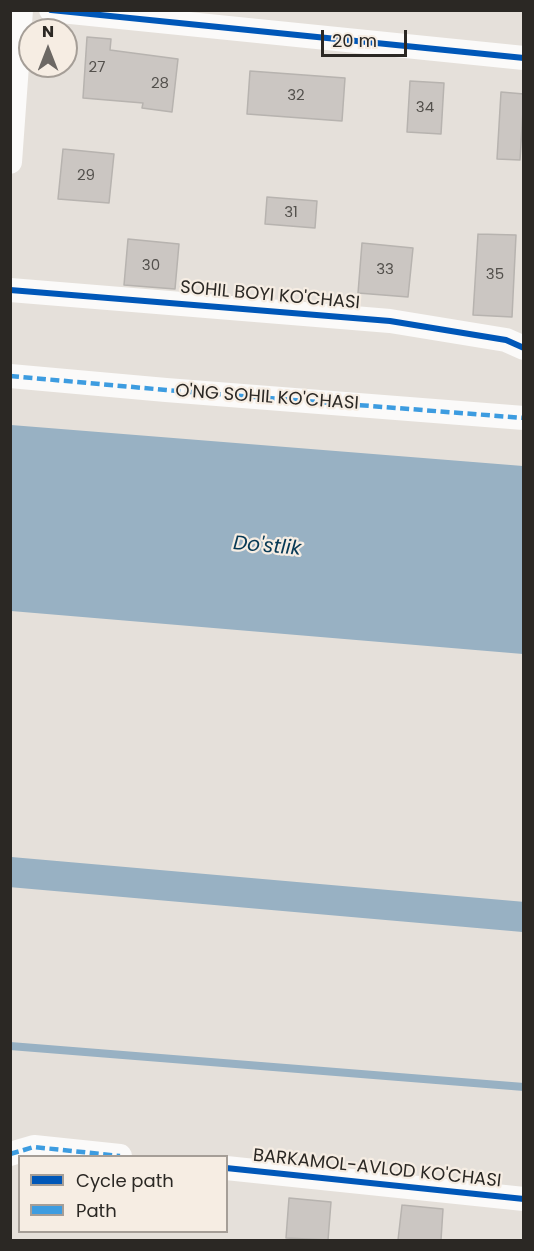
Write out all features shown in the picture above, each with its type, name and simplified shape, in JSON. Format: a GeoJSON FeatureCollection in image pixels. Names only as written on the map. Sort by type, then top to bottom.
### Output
{"type":"FeatureCollection","features":[{"type":"Feature","properties":{"kind":"street"},"geometry":{"type":"LineString","coordinates":[[10,162],[21,10]]}},
{"type":"Feature","properties":{"kind":"street"},"geometry":{"type":"LineString","coordinates":[[51,10],[524,58]]}},
{"type":"Feature","properties":{"kind":"street","name":"SOHIL BOYI KO'CHASI"},"geometry":{"type":"LineString","coordinates":[[10,290],[390,321],[506,340],[524,348]]}},
{"type":"Feature","properties":{"kind":"street","name":"O'NG SOHIL KO'CHASI"},"geometry":{"type":"LineString","coordinates":[[10,376],[524,418]]}},
{"type":"Feature","properties":{"kind":"street"},"geometry":{"type":"LineString","coordinates":[[10,1154],[34,1147],[110,1155]]}},
{"type":"Feature","properties":{"kind":"street","name":"BARKAMOL-AVLOD KO'CHASI"},"geometry":{"type":"LineString","coordinates":[[228,1168],[524,1199]]}},
{"type":"Feature","properties":{"kind":"water","name":"Do'stlik"},"geometry":{"type":"Polygon","coordinates":[[[11,425],[523,466],[523,654],[11,611],[11,425]]]}},
{"type":"Feature","properties":{"kind":"building"},"geometry":{"type":"Polygon","coordinates":[[[87,37],[111,39],[110,50],[178,59],[172,112],[142,108],[143,103],[83,98],[87,37]]]}},
{"type":"Feature","properties":{"kind":"building"},"geometry":{"type":"Polygon","coordinates":[[[250,71],[345,78],[342,121],[247,114],[250,71]]]}},
{"type":"Feature","properties":{"kind":"building"},"geometry":{"type":"Polygon","coordinates":[[[410,81],[444,83],[441,134],[407,132],[410,81]]]}},
{"type":"Feature","properties":{"kind":"building"},"geometry":{"type":"Polygon","coordinates":[[[501,92],[524,94],[520,160],[497,159],[501,92]]]}},
{"type":"Feature","properties":{"kind":"building"},"geometry":{"type":"Polygon","coordinates":[[[63,149],[114,154],[109,203],[58,199],[63,149]]]}},
{"type":"Feature","properties":{"kind":"building"},"geometry":{"type":"Polygon","coordinates":[[[267,197],[317,201],[315,228],[265,224],[267,197]]]}},
{"type":"Feature","properties":{"kind":"building"},"geometry":{"type":"Polygon","coordinates":[[[478,234],[516,235],[512,317],[473,315],[478,234]]]}},
{"type":"Feature","properties":{"kind":"building"},"geometry":{"type":"Polygon","coordinates":[[[128,239],[179,244],[175,289],[124,285],[128,239]]]}},
{"type":"Feature","properties":{"kind":"building"},"geometry":{"type":"Polygon","coordinates":[[[362,243],[413,248],[408,297],[358,293],[362,243]]]}},
{"type":"Feature","properties":{"kind":"building"},"geometry":{"type":"Polygon","coordinates":[[[289,1198],[331,1202],[328,1240],[286,1238],[289,1198]]]}},
{"type":"Feature","properties":{"kind":"building"},"geometry":{"type":"Polygon","coordinates":[[[402,1205],[443,1209],[441,1240],[398,1240],[402,1205]]]}},
{"type":"Feature","properties":{"kind":"waterway"},"geometry":{"type":"LineString","coordinates":[[10,872],[524,917]]}},
{"type":"Feature","properties":{"kind":"waterway"},"geometry":{"type":"LineString","coordinates":[[10,1046],[524,1087]]}},
{"type":"Feature","properties":{"kind":"marked path"},"geometry":{"type":"LineString","coordinates":[[10,376],[524,418]]}},
{"type":"Feature","properties":{"kind":"marked path"},"geometry":{"type":"LineString","coordinates":[[10,1154],[34,1147],[110,1155]]}},
{"type":"Feature","properties":{"kind":"cycle path"},"geometry":{"type":"LineString","coordinates":[[51,10],[524,58]]}},
{"type":"Feature","properties":{"kind":"cycle path"},"geometry":{"type":"LineString","coordinates":[[10,290],[390,321],[506,340],[524,348]]}},
{"type":"Feature","properties":{"kind":"cycle path"},"geometry":{"type":"LineString","coordinates":[[228,1168],[524,1199]]}}]}
